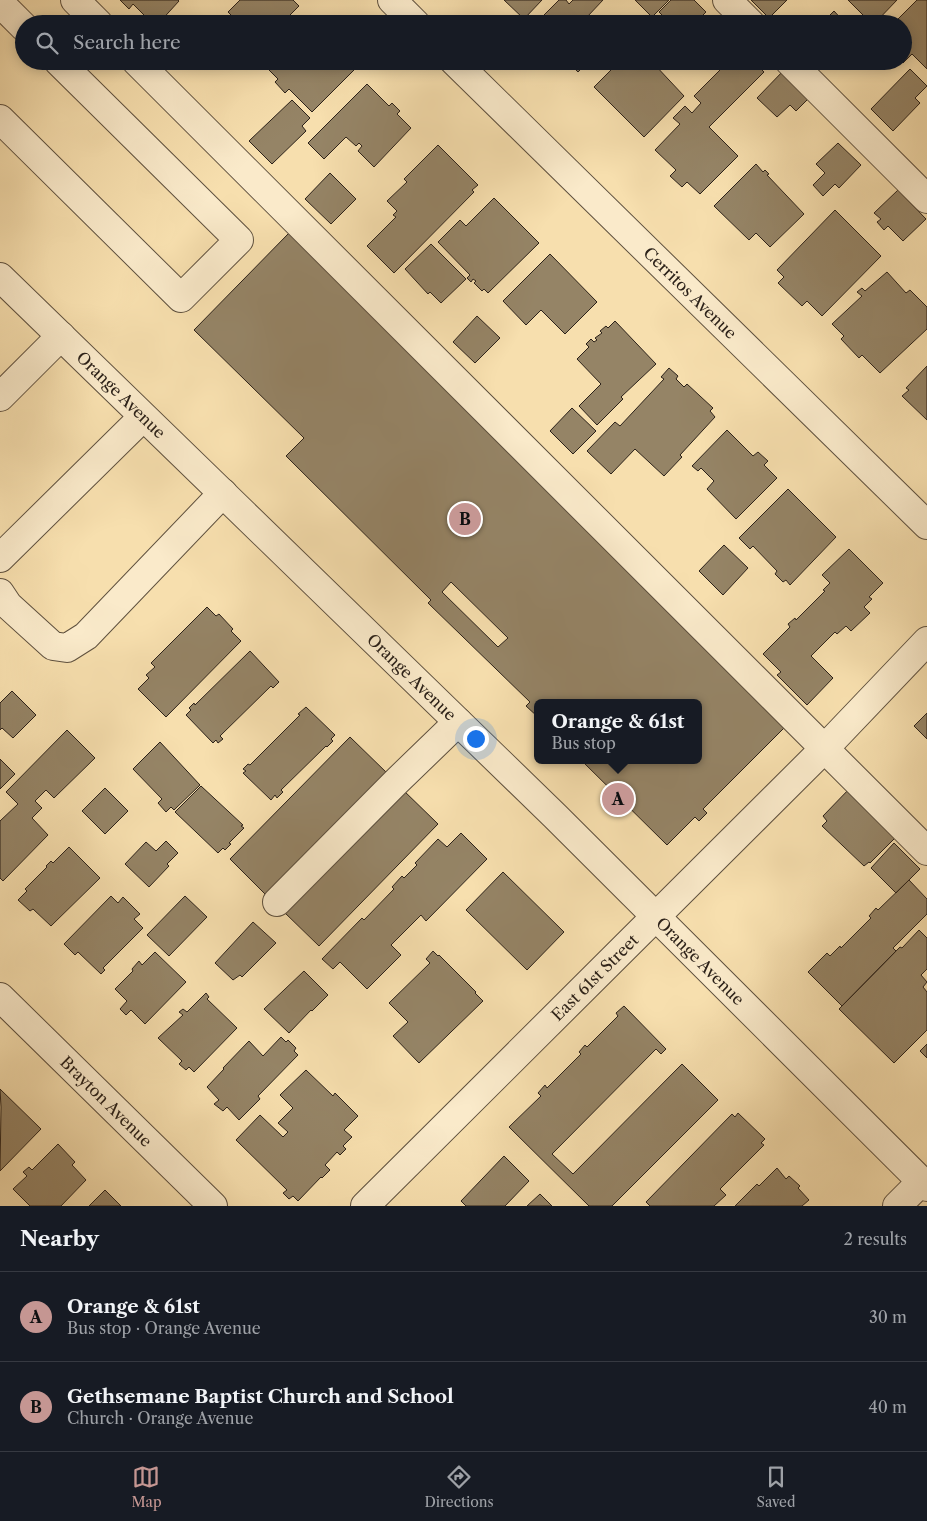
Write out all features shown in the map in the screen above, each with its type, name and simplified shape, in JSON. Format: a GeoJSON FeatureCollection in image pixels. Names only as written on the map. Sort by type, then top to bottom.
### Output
{"type":"FeatureCollection","features":[{"type":"Feature","properties":{"kind":"street"},"geometry":{"type":"LineString","coordinates":[[75,0],[89,15]]}},
{"type":"Feature","properties":{"kind":"street"},"geometry":{"type":"LineString","coordinates":[[392,0],[407,15]]}},
{"type":"Feature","properties":{"kind":"street"},"geometry":{"type":"LineString","coordinates":[[727,0],[742,15]]}},
{"type":"Feature","properties":{"kind":"street"},"geometry":{"type":"LineString","coordinates":[[5,6],[15,17]]}},
{"type":"Feature","properties":{"kind":"street"},"geometry":{"type":"LineString","coordinates":[[0,119],[181,298],[239,240],[67,70]]}},
{"type":"Feature","properties":{"kind":"street"},"geometry":{"type":"LineString","coordinates":[[145,70],[927,851]]}},
{"type":"Feature","properties":{"kind":"street","name":"Cerritos Avenue"},"geometry":{"type":"LineString","coordinates":[[463,70],[927,524]]}},
{"type":"Feature","properties":{"kind":"street"},"geometry":{"type":"LineString","coordinates":[[797,70],[927,199]]}},
{"type":"Feature","properties":{"kind":"street","name":"Orange Avenue"},"geometry":{"type":"LineString","coordinates":[[0,277],[555,816],[924,1184]]}},
{"type":"Feature","properties":{"kind":"street"},"geometry":{"type":"LineString","coordinates":[[0,397],[61,336]]}},
{"type":"Feature","properties":{"kind":"street"},"geometry":{"type":"LineString","coordinates":[[0,558],[143,417]]}},
{"type":"Feature","properties":{"kind":"street"},"geometry":{"type":"LineString","coordinates":[[0,593],[8,605],[53,646],[66,648],[86,636],[223,493]]}},
{"type":"Feature","properties":{"kind":"street","name":"East 61st Street"},"geometry":{"type":"LineString","coordinates":[[365,1206],[824,749],[927,641]]}},
{"type":"Feature","properties":{"kind":"street"},"geometry":{"type":"LineString","coordinates":[[277,902],[458,722]]}},
{"type":"Feature","properties":{"kind":"street","name":"Brayton Avenue"},"geometry":{"type":"LineString","coordinates":[[0,997],[212,1206]]}},
{"type":"Feature","properties":{"kind":"street"},"geometry":{"type":"LineString","coordinates":[[897,1206],[924,1184]]}},
{"type":"Feature","properties":{"kind":"building"},"geometry":{"type":"Polygon","coordinates":[[[120,0],[179,1],[166,15],[144,15],[133,4],[129,9],[120,0]]]}},
{"type":"Feature","properties":{"kind":"building"},"geometry":{"type":"Polygon","coordinates":[[[240,0],[293,0],[299,6],[290,15],[231,15],[228,12],[240,0]]]}},
{"type":"Feature","properties":{"kind":"building"},"geometry":{"type":"Polygon","coordinates":[[[504,0],[542,0],[528,15],[520,15],[504,0]]]}},
{"type":"Feature","properties":{"kind":"building"},"geometry":{"type":"Polygon","coordinates":[[[559,0],[566,0],[569,4],[573,0],[603,0],[589,15],[544,15],[559,0]]]}},
{"type":"Feature","properties":{"kind":"building"},"geometry":{"type":"Polygon","coordinates":[[[635,0],[669,0],[654,15],[650,15],[635,0]]]}},
{"type":"Feature","properties":{"kind":"building"},"geometry":{"type":"Polygon","coordinates":[[[671,0],[694,0],[706,12],[703,15],[662,15],[659,12],[671,0]]]}},
{"type":"Feature","properties":{"kind":"building"},"geometry":{"type":"Polygon","coordinates":[[[751,0],[787,0],[772,15],[766,15],[751,0]]]}},
{"type":"Feature","properties":{"kind":"building"},"geometry":{"type":"Polygon","coordinates":[[[848,0],[897,0],[883,15],[863,15],[848,0]]]}},
{"type":"Feature","properties":{"kind":"building"},"geometry":{"type":"Polygon","coordinates":[[[917,0],[927,0],[927,69],[912,54],[912,15],[902,15],[917,0]]]}},
{"type":"Feature","properties":{"kind":"building"},"geometry":{"type":"Polygon","coordinates":[[[269,70],[354,70],[312,112],[289,89],[285,93],[275,82],[278,79],[269,70]]]}},
{"type":"Feature","properties":{"kind":"building"},"geometry":{"type":"Polygon","coordinates":[[[611,70],[660,70],[684,96],[644,137],[594,87],[611,70]]]}},
{"type":"Feature","properties":{"kind":"building"},"geometry":{"type":"Polygon","coordinates":[[[720,70],[762,70],[764,72],[709,127],[738,156],[700,194],[687,182],[682,187],[670,176],[676,170],[655,150],[680,124],[673,118],[685,106],[692,113],[701,103],[694,96],[720,70]]]}},
{"type":"Feature","properties":{"kind":"building"},"geometry":{"type":"Polygon","coordinates":[[[784,70],[812,95],[796,111],[790,105],[777,117],[757,98],[784,70]]]}},
{"type":"Feature","properties":{"kind":"building"},"geometry":{"type":"Polygon","coordinates":[[[909,70],[927,86],[915,98],[920,103],[893,131],[871,109],[909,70]]]}},
{"type":"Feature","properties":{"kind":"building"},"geometry":{"type":"Polygon","coordinates":[[[367,84],[389,106],[392,103],[400,111],[397,114],[411,128],[374,167],[358,151],[362,146],[359,143],[356,146],[346,137],[324,159],[308,143],[367,84]]]}},
{"type":"Feature","properties":{"kind":"building"},"geometry":{"type":"Polygon","coordinates":[[[292,100],[310,118],[302,126],[306,131],[272,164],[249,141],[292,100]]]}},
{"type":"Feature","properties":{"kind":"building"},"geometry":{"type":"Polygon","coordinates":[[[838,143],[861,165],[839,188],[835,184],[823,196],[813,185],[825,173],[816,164],[838,143]]]}},
{"type":"Feature","properties":{"kind":"building"},"geometry":{"type":"Polygon","coordinates":[[[438,145],[478,185],[472,190],[474,192],[394,273],[367,246],[396,217],[393,215],[397,211],[387,201],[407,182],[404,179],[438,145]]]}},
{"type":"Feature","properties":{"kind":"building"},"geometry":{"type":"Polygon","coordinates":[[[756,164],[763,172],[765,170],[769,174],[767,175],[804,214],[770,247],[756,233],[749,240],[714,206],[756,164]]]}},
{"type":"Feature","properties":{"kind":"building"},"geometry":{"type":"Polygon","coordinates":[[[330,173],[356,199],[331,224],[305,199],[330,173]]]}},
{"type":"Feature","properties":{"kind":"building"},"geometry":{"type":"Polygon","coordinates":[[[898,190],[926,219],[903,241],[888,226],[884,230],[877,222],[881,219],[874,213],[898,190]]]}},
{"type":"Feature","properties":{"kind":"building"},"geometry":{"type":"Polygon","coordinates":[[[494,198],[539,243],[488,293],[484,289],[482,291],[474,283],[476,281],[473,279],[471,282],[467,278],[470,275],[438,242],[460,220],[466,226],[494,198]]]}},
{"type":"Feature","properties":{"kind":"building"},"geometry":{"type":"Polygon","coordinates":[[[835,210],[881,256],[822,316],[807,301],[802,306],[778,283],[784,277],[777,270],[835,210]]]}},
{"type":"Feature","properties":{"kind":"building"},"geometry":{"type":"Polygon","coordinates":[[[289,233],[784,720],[780,724],[784,728],[703,809],[707,813],[699,821],[695,817],[667,845],[585,764],[702,764],[702,699],[534,699],[534,713],[526,706],[530,702],[428,603],[431,600],[286,456],[304,438],[194,330],[289,233]],[[451,582],[442,592],[498,647],[508,638],[451,582]]]}},
{"type":"Feature","properties":{"kind":"building"},"geometry":{"type":"Polygon","coordinates":[[[431,244],[466,279],[441,303],[430,292],[428,294],[405,269],[431,244]]]}},
{"type":"Feature","properties":{"kind":"building"},"geometry":{"type":"Polygon","coordinates":[[[550,254],[597,302],[565,334],[541,310],[526,325],[503,301],[550,254]]]}},
{"type":"Feature","properties":{"kind":"building"},"geometry":{"type":"Polygon","coordinates":[[[887,272],[906,293],[910,290],[927,307],[927,329],[880,373],[862,355],[859,358],[841,339],[844,336],[832,324],[862,296],[857,292],[862,288],[865,291],[887,272]]]}},
{"type":"Feature","properties":{"kind":"building"},"geometry":{"type":"Polygon","coordinates":[[[477,316],[500,338],[475,363],[453,342],[477,316]]]}},
{"type":"Feature","properties":{"kind":"building"},"geometry":{"type":"Polygon","coordinates":[[[615,321],[656,364],[621,397],[623,399],[597,425],[579,406],[601,384],[577,359],[589,347],[586,344],[591,339],[594,342],[597,340],[595,338],[602,333],[600,331],[606,326],[608,328],[615,321]]]}},
{"type":"Feature","properties":{"kind":"building"},"geometry":{"type":"Polygon","coordinates":[[[927,366],[927,420],[902,396],[909,390],[906,388],[927,366]]]}},
{"type":"Feature","properties":{"kind":"building"},"geometry":{"type":"Polygon","coordinates":[[[669,368],[678,376],[676,379],[684,387],[687,384],[713,408],[710,411],[715,417],[680,455],[682,457],[664,476],[635,449],[611,474],[587,451],[615,422],[620,426],[664,379],[661,377],[669,368]]]}},
{"type":"Feature","properties":{"kind":"building"},"geometry":{"type":"Polygon","coordinates":[[[572,408],[596,431],[573,454],[550,431],[572,408]]]}},
{"type":"Feature","properties":{"kind":"building"},"geometry":{"type":"Polygon","coordinates":[[[727,430],[753,456],[758,452],[768,461],[764,465],[777,478],[736,519],[707,489],[714,481],[701,468],[698,471],[692,466],[727,430]]]}},
{"type":"Feature","properties":{"kind":"building"},"geometry":{"type":"Polygon","coordinates":[[[788,489],[836,537],[790,585],[786,580],[783,582],[775,574],[777,571],[753,546],[750,549],[739,538],[788,489]]]}},
{"type":"Feature","properties":{"kind":"building"},"geometry":{"type":"Polygon","coordinates":[[[724,545],[748,568],[723,595],[699,571],[724,545]]]}},
{"type":"Feature","properties":{"kind":"building"},"geometry":{"type":"Polygon","coordinates":[[[849,549],[883,583],[869,597],[872,599],[864,607],[870,613],[851,631],[846,626],[837,634],[835,632],[811,656],[833,678],[807,705],[777,675],[781,672],[763,654],[790,627],[788,624],[795,618],[796,620],[825,591],[823,590],[830,583],[822,575],[849,549]]]}},
{"type":"Feature","properties":{"kind":"building"},"geometry":{"type":"Polygon","coordinates":[[[207,607],[216,616],[219,614],[241,641],[166,717],[138,689],[149,678],[146,675],[155,667],[151,663],[207,607]]]}},
{"type":"Feature","properties":{"kind":"building"},"geometry":{"type":"Polygon","coordinates":[[[250,651],[279,682],[273,688],[271,686],[220,736],[223,739],[218,743],[216,740],[213,743],[186,715],[194,703],[195,705],[250,651]]]}},
{"type":"Feature","properties":{"kind":"building"},"geometry":{"type":"Polygon","coordinates":[[[12,691],[36,715],[13,738],[2,728],[0,730],[0,703],[12,691]]]}},
{"type":"Feature","properties":{"kind":"building"},"geometry":{"type":"Polygon","coordinates":[[[306,707],[335,735],[331,739],[333,741],[281,790],[283,792],[277,798],[275,795],[271,800],[243,773],[246,771],[243,769],[248,764],[250,765],[306,707]]]}},
{"type":"Feature","properties":{"kind":"building"},"geometry":{"type":"Polygon","coordinates":[[[927,713],[927,739],[914,726],[927,713]]]}},
{"type":"Feature","properties":{"kind":"building"},"geometry":{"type":"Polygon","coordinates":[[[67,730],[95,758],[54,798],[46,790],[35,801],[42,808],[32,818],[48,835],[3,881],[0,878],[0,821],[18,804],[6,792],[67,730]]]}},
{"type":"Feature","properties":{"kind":"building"},"geometry":{"type":"Polygon","coordinates":[[[350,737],[388,774],[265,894],[230,859],[350,737]]]}},
{"type":"Feature","properties":{"kind":"building"},"geometry":{"type":"Polygon","coordinates":[[[160,742],[200,785],[174,810],[171,807],[166,812],[158,803],[162,799],[133,769],[160,742]]]}},
{"type":"Feature","properties":{"kind":"building"},"geometry":{"type":"Polygon","coordinates":[[[0,759],[15,774],[0,789],[0,759]]]}},
{"type":"Feature","properties":{"kind":"building"},"geometry":{"type":"Polygon","coordinates":[[[201,786],[244,828],[229,843],[231,844],[225,850],[223,848],[218,853],[175,812],[201,786]]]}},
{"type":"Feature","properties":{"kind":"building"},"geometry":{"type":"Polygon","coordinates":[[[852,786],[900,833],[870,863],[864,866],[822,826],[827,821],[823,816],[852,786]]]}},
{"type":"Feature","properties":{"kind":"building"},"geometry":{"type":"Polygon","coordinates":[[[400,787],[438,824],[319,946],[283,911],[400,787]]]}},
{"type":"Feature","properties":{"kind":"building"},"geometry":{"type":"Polygon","coordinates":[[[105,788],[128,811],[105,834],[82,811],[105,788]]]}},
{"type":"Feature","properties":{"kind":"building"},"geometry":{"type":"Polygon","coordinates":[[[461,833],[487,859],[426,921],[421,915],[391,945],[401,955],[367,989],[340,962],[333,969],[322,959],[362,918],[364,920],[394,889],[392,887],[402,876],[404,878],[417,865],[415,863],[438,839],[447,847],[461,833]]]}},
{"type":"Feature","properties":{"kind":"building"},"geometry":{"type":"Polygon","coordinates":[[[166,841],[178,853],[167,864],[169,866],[149,887],[125,864],[146,842],[156,851],[166,841]]]}},
{"type":"Feature","properties":{"kind":"building"},"geometry":{"type":"Polygon","coordinates":[[[894,843],[920,869],[896,893],[871,868],[894,843]]]}},
{"type":"Feature","properties":{"kind":"building"},"geometry":{"type":"Polygon","coordinates":[[[69,847],[100,878],[51,926],[33,909],[30,911],[18,900],[27,891],[25,889],[46,866],[51,861],[53,863],[69,847]]]}},
{"type":"Feature","properties":{"kind":"building"},"geometry":{"type":"Polygon","coordinates":[[[503,872],[564,932],[527,970],[466,910],[503,872]]]}},
{"type":"Feature","properties":{"kind":"building"},"geometry":{"type":"Polygon","coordinates":[[[909,880],[927,899],[927,914],[893,948],[896,951],[842,1006],[808,972],[827,953],[830,956],[840,946],[841,948],[871,918],[869,916],[876,908],[878,910],[909,880]]]}},
{"type":"Feature","properties":{"kind":"building"},"geometry":{"type":"Polygon","coordinates":[[[111,896],[118,903],[123,897],[140,914],[134,919],[143,928],[103,968],[105,970],[101,974],[78,952],[75,955],[64,944],[111,896]]]}},
{"type":"Feature","properties":{"kind":"building"},"geometry":{"type":"Polygon","coordinates":[[[185,896],[207,917],[169,956],[147,935],[185,896]]]}},
{"type":"Feature","properties":{"kind":"building"},"geometry":{"type":"Polygon","coordinates":[[[253,922],[276,943],[242,977],[240,975],[233,980],[215,963],[253,922]]]}},
{"type":"Feature","properties":{"kind":"building"},"geometry":{"type":"Polygon","coordinates":[[[919,930],[927,938],[927,969],[921,975],[927,982],[923,987],[927,992],[927,1030],[894,1063],[839,1009],[919,930]]]}},
{"type":"Feature","properties":{"kind":"building"},"geometry":{"type":"Polygon","coordinates":[[[433,951],[483,1001],[419,1063],[393,1036],[408,1022],[389,1003],[430,963],[426,959],[433,951]]]}},
{"type":"Feature","properties":{"kind":"building"},"geometry":{"type":"Polygon","coordinates":[[[155,952],[186,982],[145,1024],[131,1010],[126,1015],[120,1009],[127,1001],[115,989],[133,971],[132,969],[139,961],[142,965],[155,952]]]}},
{"type":"Feature","properties":{"kind":"building"},"geometry":{"type":"Polygon","coordinates":[[[304,971],[328,995],[289,1033],[264,1009],[304,971]]]}},
{"type":"Feature","properties":{"kind":"building"},"geometry":{"type":"Polygon","coordinates":[[[206,993],[209,997],[207,999],[237,1028],[194,1072],[189,1067],[186,1070],[179,1064],[182,1061],[158,1038],[183,1015],[179,1012],[183,1009],[187,1012],[206,993]]]}},
{"type":"Feature","properties":{"kind":"building"},"geometry":{"type":"Polygon","coordinates":[[[624,1006],[666,1049],[661,1054],[656,1049],[552,1154],[573,1174],[682,1064],[718,1100],[612,1206],[589,1206],[509,1127],[541,1096],[538,1093],[545,1085],[547,1088],[581,1054],[579,1052],[585,1045],[587,1047],[618,1016],[616,1013],[624,1006]]]}},
{"type":"Feature","properties":{"kind":"building"},"geometry":{"type":"Polygon","coordinates":[[[281,1037],[286,1042],[288,1040],[296,1048],[294,1051],[298,1055],[258,1096],[260,1099],[239,1120],[227,1107],[223,1111],[214,1104],[219,1100],[207,1087],[249,1041],[263,1056],[281,1037]]]}},
{"type":"Feature","properties":{"kind":"building"},"geometry":{"type":"Polygon","coordinates":[[[927,1044],[927,1058],[920,1051],[927,1044]]]}},
{"type":"Feature","properties":{"kind":"building"},"geometry":{"type":"Polygon","coordinates":[[[306,1070],[333,1096],[335,1093],[358,1116],[344,1130],[352,1137],[343,1146],[346,1149],[340,1155],[337,1152],[325,1165],[330,1170],[298,1201],[293,1196],[289,1199],[283,1193],[287,1190],[236,1140],[260,1115],[283,1137],[288,1132],[278,1123],[293,1108],[280,1095],[306,1070]]]}},
{"type":"Feature","properties":{"kind":"building"},"geometry":{"type":"Polygon","coordinates":[[[0,1089],[41,1129],[0,1171],[1,1107],[0,1089]]]}},
{"type":"Feature","properties":{"kind":"building"},"geometry":{"type":"Polygon","coordinates":[[[738,1113],[765,1139],[761,1143],[764,1145],[720,1189],[726,1195],[714,1206],[650,1206],[646,1202],[732,1114],[735,1117],[738,1113]]]}},
{"type":"Feature","properties":{"kind":"building"},"geometry":{"type":"Polygon","coordinates":[[[58,1144],[75,1162],[72,1165],[86,1180],[61,1206],[30,1206],[13,1189],[27,1176],[23,1172],[29,1167],[32,1170],[58,1144]]]}},
{"type":"Feature","properties":{"kind":"building"},"geometry":{"type":"Polygon","coordinates":[[[504,1156],[529,1181],[505,1206],[466,1206],[461,1201],[504,1156]]]}},
{"type":"Feature","properties":{"kind":"building"},"geometry":{"type":"Polygon","coordinates":[[[777,1168],[786,1179],[789,1176],[800,1186],[798,1188],[809,1200],[802,1206],[735,1206],[757,1184],[759,1186],[777,1168]]]}},
{"type":"Feature","properties":{"kind":"building"},"geometry":{"type":"Polygon","coordinates":[[[105,1190],[121,1206],[89,1206],[105,1190]]]}},
{"type":"Feature","properties":{"kind":"building"},"geometry":{"type":"Polygon","coordinates":[[[540,1194],[552,1206],[527,1206],[540,1194]]]}},
{"type":"Feature","properties":{"kind":"place","name":"Gethsemane Baptist Church and School"},"geometry":{"type":"Point","coordinates":[465,519]}},
{"type":"Feature","properties":{"kind":"place","name":"Orange & 61st"},"geometry":{"type":"Point","coordinates":[618,799]}}]}
